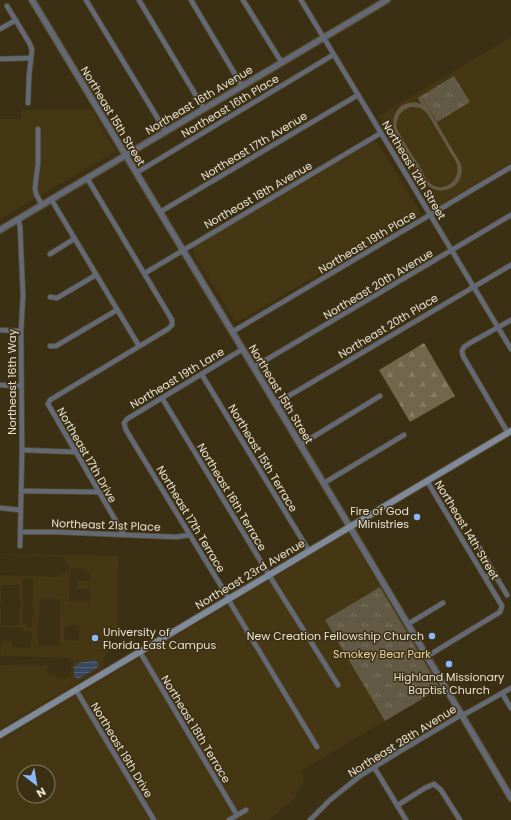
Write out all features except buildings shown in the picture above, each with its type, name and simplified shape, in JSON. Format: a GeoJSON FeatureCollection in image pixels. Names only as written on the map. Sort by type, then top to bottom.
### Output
{"type":"FeatureCollection","features":[{"type":"Feature","properties":{"kind":"main road","name":"Northeast 23rd Avenue"},"geometry":{"type":"LineString","coordinates":[[0,735],[510,432]]}},
{"type":"Feature","properties":{"kind":"street","name":"Northeast 15th Street"},"geometry":{"type":"LineString","coordinates":[[32,0],[324,483],[511,798]]}},
{"type":"Feature","properties":{"kind":"street"},"geometry":{"type":"LineString","coordinates":[[86,0],[166,132]]}},
{"type":"Feature","properties":{"kind":"street"},"geometry":{"type":"LineString","coordinates":[[139,0],[204,109]]}},
{"type":"Feature","properties":{"kind":"street"},"geometry":{"type":"LineString","coordinates":[[191,0],[242,86]]}},
{"type":"Feature","properties":{"kind":"street"},"geometry":{"type":"LineString","coordinates":[[243,0],[282,63]]}},
{"type":"Feature","properties":{"kind":"street","name":"Northeast 12th Street"},"geometry":{"type":"LineString","coordinates":[[301,0],[511,349]]}},
{"type":"Feature","properties":{"kind":"street","name":"Northeast 16th Avenue"},"geometry":{"type":"LineString","coordinates":[[0,230],[387,0]]}},
{"type":"Feature","properties":{"kind":"street"},"geometry":{"type":"LineString","coordinates":[[7,6],[30,44],[32,50],[28,103]]}},
{"type":"Feature","properties":{"kind":"street"},"geometry":{"type":"LineString","coordinates":[[0,29],[16,20]]}},
{"type":"Feature","properties":{"kind":"street","name":"Northeast 16th Place"},"geometry":{"type":"LineString","coordinates":[[136,173],[334,55]]}},
{"type":"Feature","properties":{"kind":"street"},"geometry":{"type":"LineString","coordinates":[[0,59],[32,58]]}},
{"type":"Feature","properties":{"kind":"street","name":"Northeast 17th Avenue"},"geometry":{"type":"LineString","coordinates":[[160,212],[358,95]]}},
{"type":"Feature","properties":{"kind":"street"},"geometry":{"type":"LineString","coordinates":[[38,129],[38,163],[35,188],[36,194],[42,205]]}},
{"type":"Feature","properties":{"kind":"street","name":"Northeast 18th Avenue"},"geometry":{"type":"LineString","coordinates":[[145,273],[381,133]]}},
{"type":"Feature","properties":{"kind":"street","name":"Northeast 19th Place"},"geometry":{"type":"LineString","coordinates":[[232,332],[511,167]]}},
{"type":"Feature","properties":{"kind":"street"},"geometry":{"type":"LineString","coordinates":[[51,199],[139,346],[168,329],[172,323],[172,320],[87,178]]}},
{"type":"Feature","properties":{"kind":"street","name":"Northeast 20th Avenue"},"geometry":{"type":"LineString","coordinates":[[254,367],[511,215]]}},
{"type":"Feature","properties":{"kind":"street","name":"Northeast 16th Way"},"geometry":{"type":"LineString","coordinates":[[18,219],[20,226],[23,283],[21,331],[22,450],[20,546]]}},
{"type":"Feature","properties":{"kind":"street"},"geometry":{"type":"LineString","coordinates":[[50,254],[74,239]]}},
{"type":"Feature","properties":{"kind":"street","name":"Northeast 20th Place"},"geometry":{"type":"LineString","coordinates":[[275,404],[511,265]]}},
{"type":"Feature","properties":{"kind":"street"},"geometry":{"type":"LineString","coordinates":[[50,297],[57,298],[96,275]]}},
{"type":"Feature","properties":{"kind":"street"},"geometry":{"type":"LineString","coordinates":[[50,346],[56,346],[117,310]]}},
{"type":"Feature","properties":{"kind":"street"},"geometry":{"type":"LineString","coordinates":[[510,432],[463,356],[462,352],[464,347],[511,320]]}},
{"type":"Feature","properties":{"kind":"street"},"geometry":{"type":"LineString","coordinates":[[0,330],[21,331]]}},
{"type":"Feature","properties":{"kind":"street","name":"Northeast 17th Drive"},"geometry":{"type":"LineString","coordinates":[[124,535],[48,404],[50,400],[139,346]]}},
{"type":"Feature","properties":{"kind":"street","name":"Northeast 19th Lane"},"geometry":{"type":"LineString","coordinates":[[124,424],[127,419],[243,349]]}},
{"type":"Feature","properties":{"kind":"street","name":"Northeast 15th Terrace"},"geometry":{"type":"LineString","coordinates":[[202,375],[309,551]]}},
{"type":"Feature","properties":{"kind":"street"},"geometry":{"type":"LineString","coordinates":[[0,385],[21,386]]}},
{"type":"Feature","properties":{"kind":"street"},"geometry":{"type":"LineString","coordinates":[[300,445],[380,396]]}},
{"type":"Feature","properties":{"kind":"street","name":"Northeast 16th Terrace"},"geometry":{"type":"LineString","coordinates":[[162,398],[269,575],[338,685]]}},
{"type":"Feature","properties":{"kind":"street","name":"Northeast 17th Terrace"},"geometry":{"type":"LineString","coordinates":[[124,424],[126,430],[317,747]]}},
{"type":"Feature","properties":{"kind":"street"},"geometry":{"type":"LineString","coordinates":[[324,483],[404,435]]}},
{"type":"Feature","properties":{"kind":"street"},"geometry":{"type":"LineString","coordinates":[[22,450],[75,452]]}},
{"type":"Feature","properties":{"kind":"street","name":"Northeast 14th Street"},"geometry":{"type":"LineString","coordinates":[[426,657],[500,612],[502,609],[502,606],[427,481]]}},
{"type":"Feature","properties":{"kind":"street"},"geometry":{"type":"LineString","coordinates":[[21,492],[99,492]]}},
{"type":"Feature","properties":{"kind":"street"},"geometry":{"type":"LineString","coordinates":[[0,508],[20,510]]}},
{"type":"Feature","properties":{"kind":"street","name":"Northeast 21st Place"},"geometry":{"type":"LineString","coordinates":[[20,532],[176,537],[190,535]]}},
{"type":"Feature","properties":{"kind":"street"},"geometry":{"type":"LineString","coordinates":[[480,548],[507,595]]}},
{"type":"Feature","properties":{"kind":"street"},"geometry":{"type":"LineString","coordinates":[[485,578],[494,573]]}},
{"type":"Feature","properties":{"kind":"street"},"geometry":{"type":"LineString","coordinates":[[408,624],[443,603]]}},
{"type":"Feature","properties":{"kind":"street","name":"Northeast 18th Terrace"},"geometry":{"type":"LineString","coordinates":[[140,652],[237,815]]}},
{"type":"Feature","properties":{"kind":"street","name":"Northeast 28th Avenue"},"geometry":{"type":"LineString","coordinates":[[310,820],[345,787],[374,767],[461,715],[511,688]]}},
{"type":"Feature","properties":{"kind":"street","name":"Northeast 19th Drive"},"geometry":{"type":"LineString","coordinates":[[76,690],[154,820]]}},
{"type":"Feature","properties":{"kind":"street"},"geometry":{"type":"LineString","coordinates":[[502,693],[511,708]]}},
{"type":"Feature","properties":{"kind":"street"},"geometry":{"type":"LineString","coordinates":[[374,767],[406,820]]}},
{"type":"Feature","properties":{"kind":"street"},"geometry":{"type":"LineString","coordinates":[[398,805],[434,784],[441,790],[460,820]]}},
{"type":"Feature","properties":{"kind":"street"},"geometry":{"type":"LineString","coordinates":[[229,820],[246,810]]}},
{"type":"Feature","properties":{"kind":"shaded area"},"geometry":{"type":"Polygon","coordinates":[[[511,37],[511,163],[435,208],[379,116],[511,37]]]}},
{"type":"Feature","properties":{"kind":"shaded area"},"geometry":{"type":"Polygon","coordinates":[[[91,109],[116,151],[0,219],[0,119],[21,119],[21,110],[91,109]]]}},
{"type":"Feature","properties":{"kind":"shaded area"},"geometry":{"type":"Polygon","coordinates":[[[373,142],[378,143],[421,214],[239,321],[234,320],[193,253],[194,247],[373,142]]]}},
{"type":"Feature","properties":{"kind":"shaded area"},"geometry":{"type":"Polygon","coordinates":[[[348,533],[380,587],[325,620],[385,721],[301,771],[304,777],[303,783],[295,798],[269,820],[0,820],[0,741],[348,533]]]}},
{"type":"Feature","properties":{"kind":"shaded area","name":"University of Florida East Campus"},"geometry":{"type":"Polygon","coordinates":[[[0,555],[118,556],[119,636],[110,636],[109,651],[103,658],[104,665],[100,669],[0,729],[0,665],[47,666],[47,672],[65,680],[66,677],[69,677],[73,662],[70,661],[69,658],[0,656],[2,641],[11,642],[13,647],[31,648],[32,632],[24,631],[23,628],[0,627],[0,608],[1,625],[19,625],[19,608],[21,608],[21,603],[19,602],[19,585],[1,585],[0,603],[0,575],[59,577],[68,571],[69,565],[66,564],[63,557],[0,555]],[[71,568],[69,601],[89,602],[90,589],[77,589],[77,581],[90,581],[90,573],[86,572],[86,570],[71,568]],[[23,578],[23,623],[26,623],[26,627],[31,627],[33,616],[33,579],[23,578]],[[40,598],[38,645],[59,646],[60,599],[40,598]],[[70,625],[69,627],[64,627],[64,640],[79,641],[80,628],[78,625],[70,625]]]}},
{"type":"Feature","properties":{"kind":"green space"},"geometry":{"type":"Polygon","coordinates":[[[454,76],[470,102],[437,122],[421,96],[454,76]]]}},
{"type":"Feature","properties":{"kind":"green space"},"geometry":{"type":"Polygon","coordinates":[[[421,96],[461,164],[462,171],[460,179],[453,187],[436,190],[430,187],[417,171],[396,135],[393,121],[395,115],[402,106],[407,103],[421,104],[418,98],[421,96]],[[412,107],[402,112],[397,121],[397,129],[428,181],[435,186],[446,186],[455,179],[457,174],[456,162],[427,113],[420,108],[412,107]]]}},
{"type":"Feature","properties":{"kind":"green space"},"geometry":{"type":"Polygon","coordinates":[[[424,343],[455,396],[410,422],[379,370],[424,343]]]}},
{"type":"Feature","properties":{"kind":"green space","name":"Smokey Bear Park"},"geometry":{"type":"Polygon","coordinates":[[[380,587],[440,688],[385,721],[325,620],[380,587]]]}},
{"type":"Feature","properties":{"kind":"water"},"geometry":{"type":"Polygon","coordinates":[[[95,660],[99,665],[97,668],[80,678],[76,678],[74,676],[74,667],[78,663],[95,660]]]}},
{"type":"Feature","properties":{"kind":"place","name":"Fire of God Ministries"},"geometry":{"type":"Point","coordinates":[417,517]}},
{"type":"Feature","properties":{"kind":"place","name":"New Creation Fellowship Church"},"geometry":{"type":"Point","coordinates":[432,636]}},
{"type":"Feature","properties":{"kind":"place","name":"University of Florida East Campus"},"geometry":{"type":"Point","coordinates":[95,638]}},
{"type":"Feature","properties":{"kind":"place","name":"Highland Missionary Baptist Church"},"geometry":{"type":"Point","coordinates":[449,664]}}]}
